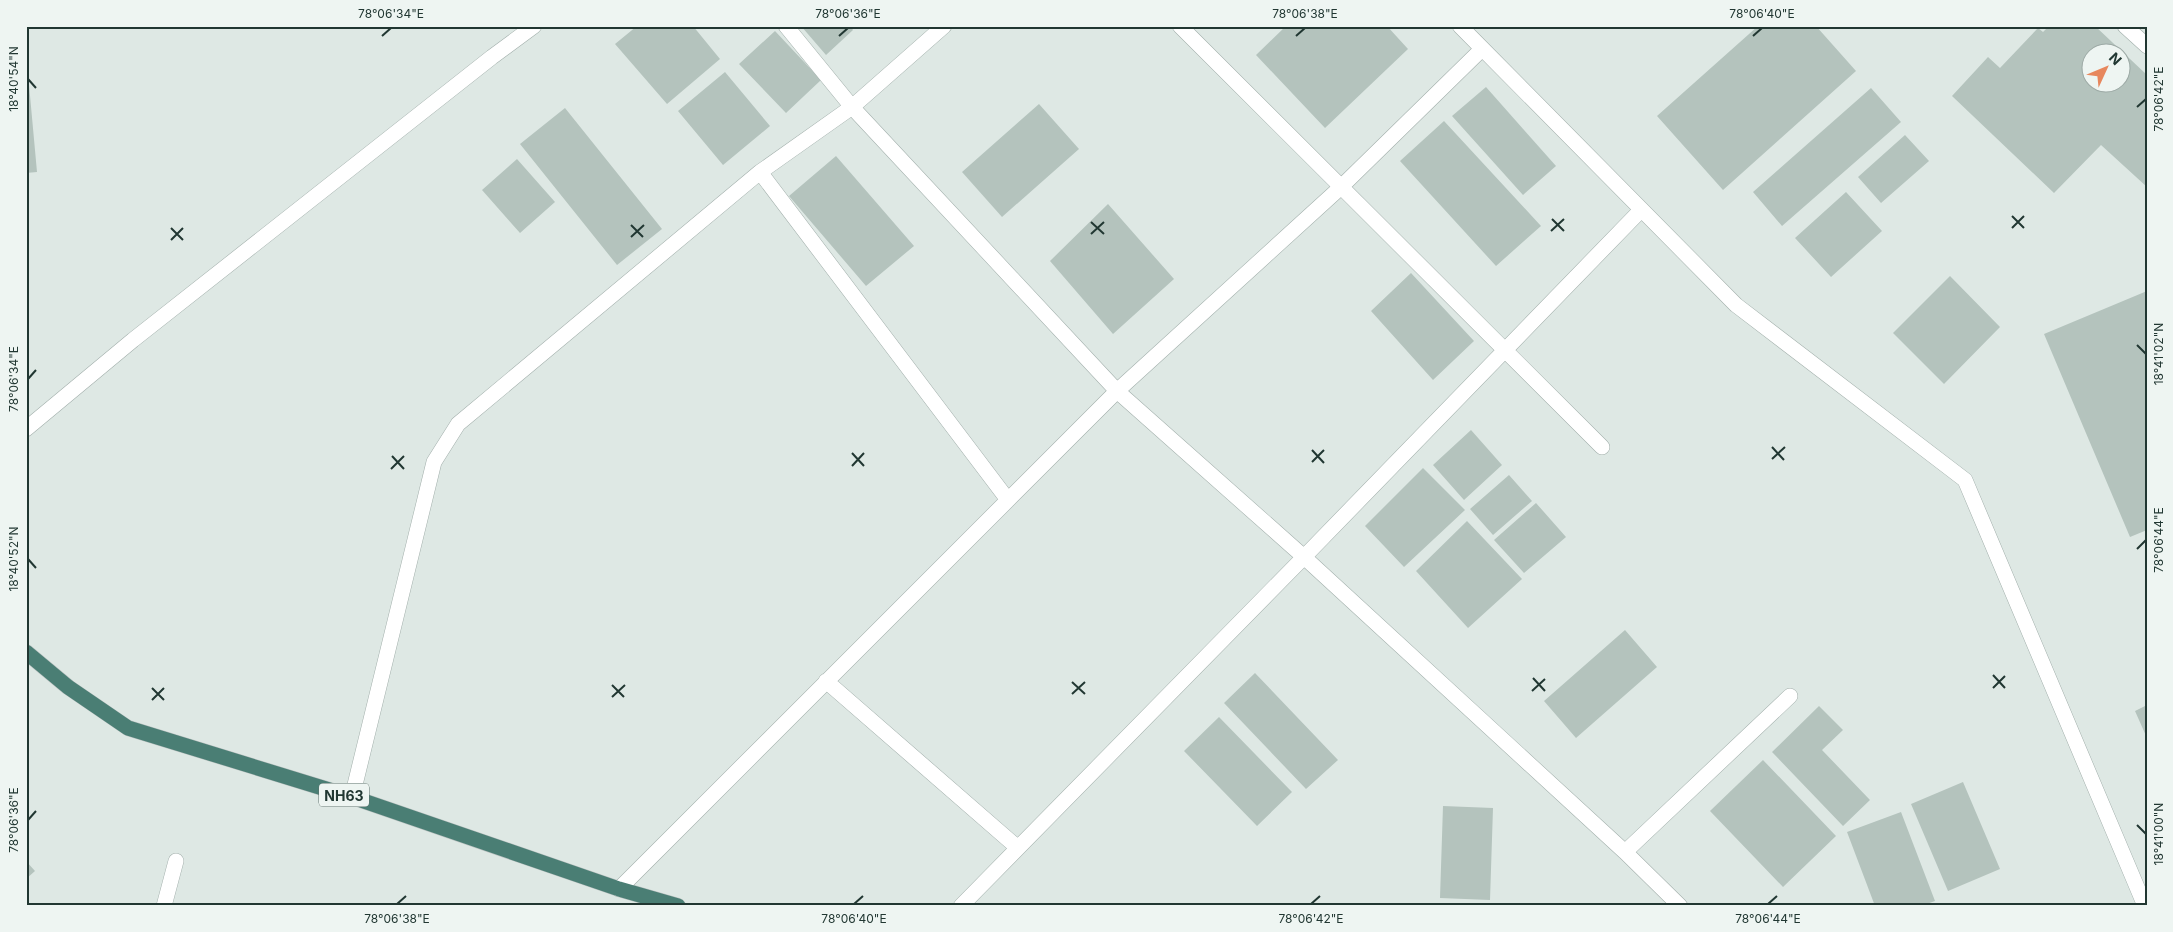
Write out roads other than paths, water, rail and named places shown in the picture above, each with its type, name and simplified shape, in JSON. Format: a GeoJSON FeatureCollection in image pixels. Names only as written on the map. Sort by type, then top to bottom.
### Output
{"type":"FeatureCollection","features":[{"type":"Feature","properties":{"kind":"highway","name":"NH63"},"geometry":{"type":"LineString","coordinates":[[26,652],[68,687],[128,728],[352,797],[619,889],[678,906]]}},
{"type":"Feature","properties":{"kind":"street"},"geometry":{"type":"LineString","coordinates":[[26,429],[133,340],[534,26]]}},
{"type":"Feature","properties":{"kind":"street"},"geometry":{"type":"LineString","coordinates":[[786,26],[852,107],[1117,391],[1304,557],[1625,852],[1680,906]]}},
{"type":"Feature","properties":{"kind":"street"},"geometry":{"type":"LineString","coordinates":[[352,797],[434,462],[458,424],[760,172],[852,107],[944,26]]}},
{"type":"Feature","properties":{"kind":"street"},"geometry":{"type":"LineString","coordinates":[[1180,26],[1602,447]]}},
{"type":"Feature","properties":{"kind":"street"},"geometry":{"type":"LineString","coordinates":[[1460,26],[1736,305],[1965,480],[2145,906]]}},
{"type":"Feature","properties":{"kind":"street"},"geometry":{"type":"LineString","coordinates":[[2125,26],[2147,46]]}},
{"type":"Feature","properties":{"kind":"street"},"geometry":{"type":"LineString","coordinates":[[619,889],[1117,391],[1341,187],[1482,49]]}},
{"type":"Feature","properties":{"kind":"street"},"geometry":{"type":"LineString","coordinates":[[760,172],[1008,500]]}},
{"type":"Feature","properties":{"kind":"street"},"geometry":{"type":"LineString","coordinates":[[961,906],[1641,210]]}},
{"type":"Feature","properties":{"kind":"street"},"geometry":{"type":"LineString","coordinates":[[826,681],[1018,848]]}},
{"type":"Feature","properties":{"kind":"street"},"geometry":{"type":"LineString","coordinates":[[1625,852],[1790,696]]}},
{"type":"Feature","properties":{"kind":"street"},"geometry":{"type":"LineString","coordinates":[[164,906],[176,860]]}}]}
